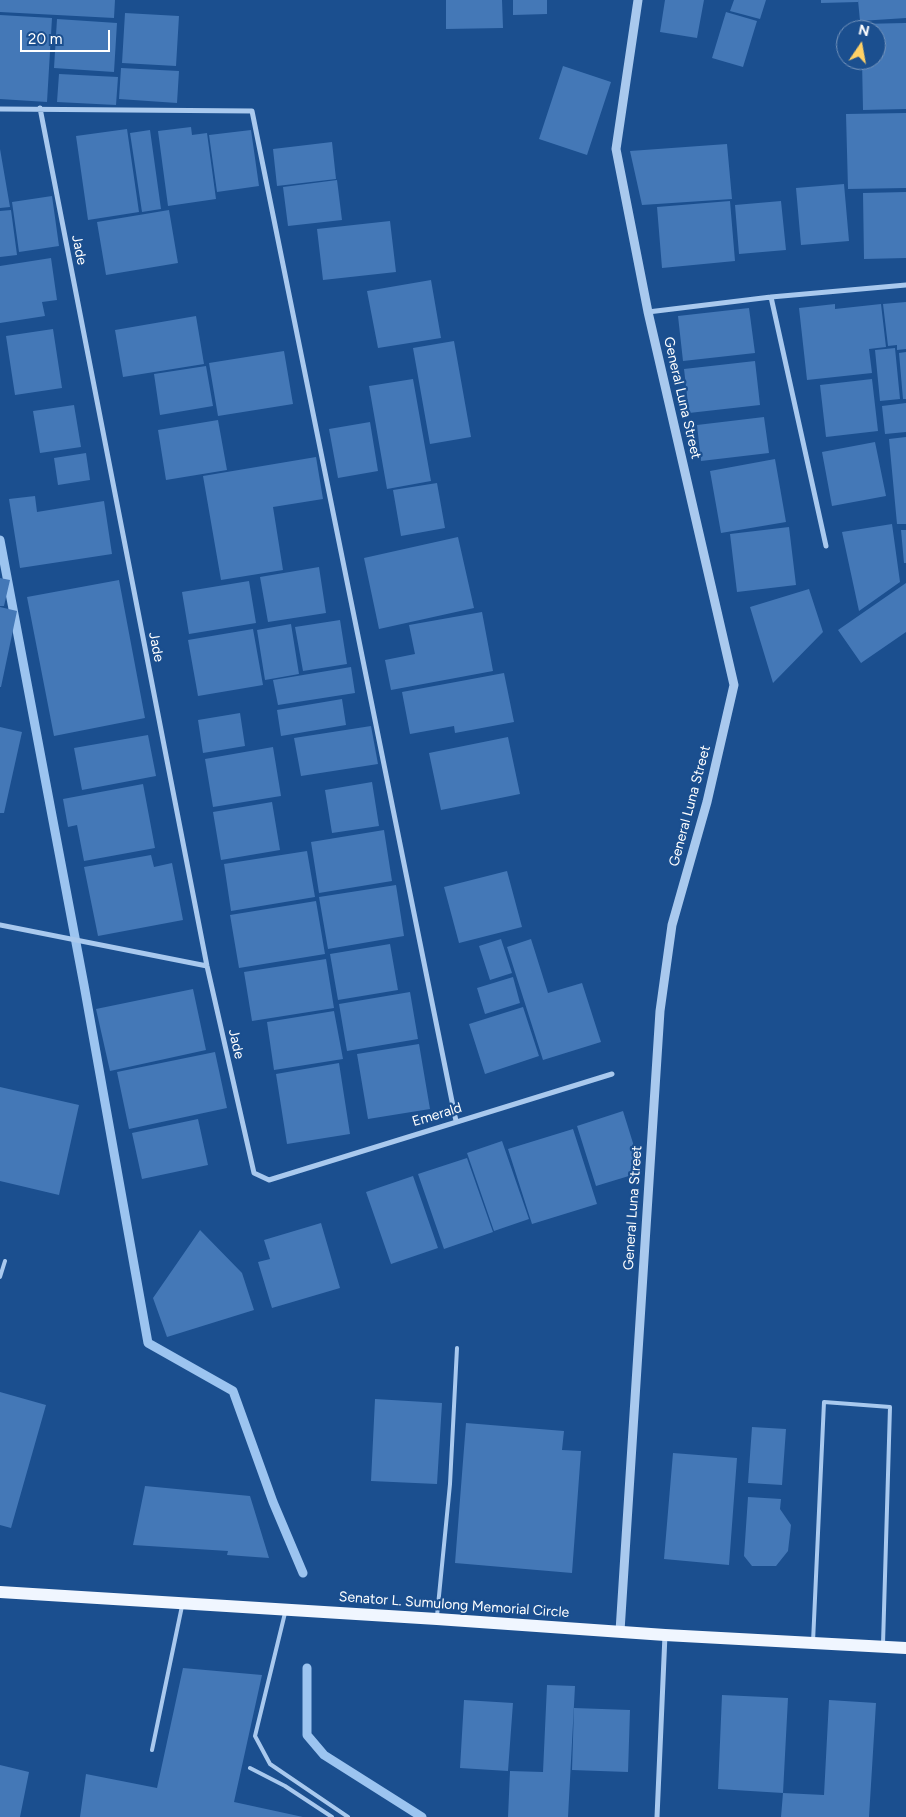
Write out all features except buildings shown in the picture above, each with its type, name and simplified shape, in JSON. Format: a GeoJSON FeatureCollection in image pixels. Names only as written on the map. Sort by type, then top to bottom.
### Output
{"type":"FeatureCollection","features":[{"type":"Feature","properties":{"kind":"main road","name":"Senator L. Sumulong Memorial Circle"},"geometry":{"type":"LineString","coordinates":[[0,1592],[906,1648]]}},
{"type":"Feature","properties":{"kind":"street","name":"General Luna Street"},"geometry":{"type":"LineString","coordinates":[[620,1631],[660,1011],[672,925],[707,802],[734,685],[648,312],[616,149],[638,0]]}},
{"type":"Feature","properties":{"kind":"street","name":"Jade"},"geometry":{"type":"LineString","coordinates":[[40,108],[207,966],[254,1173],[269,1180]]}},
{"type":"Feature","properties":{"kind":"street"},"geometry":{"type":"LineString","coordinates":[[0,109],[252,111],[456,1121]]}},
{"type":"Feature","properties":{"kind":"street"},"geometry":{"type":"LineString","coordinates":[[648,312],[906,285]]}},
{"type":"Feature","properties":{"kind":"street"},"geometry":{"type":"LineString","coordinates":[[771,298],[826,546]]}},
{"type":"Feature","properties":{"kind":"street"},"geometry":{"type":"LineString","coordinates":[[0,925],[207,966]]}},
{"type":"Feature","properties":{"kind":"street","name":"Emerald"},"geometry":{"type":"LineString","coordinates":[[269,1180],[612,1074]]}},
{"type":"Feature","properties":{"kind":"street"},"geometry":{"type":"LineString","coordinates":[[657,1817],[665,1634]]}},
{"type":"Feature","properties":{"kind":"lane"},"geometry":{"type":"LineString","coordinates":[[0,1277],[5,1262]]}},
{"type":"Feature","properties":{"kind":"lane"},"geometry":{"type":"LineString","coordinates":[[437,1619],[450,1484],[457,1348]]}},
{"type":"Feature","properties":{"kind":"lane"},"geometry":{"type":"LineString","coordinates":[[813,1642],[824,1402],[890,1407],[883,1647]]}},
{"type":"Feature","properties":{"kind":"lane"},"geometry":{"type":"LineString","coordinates":[[152,1750],[183,1604]]}},
{"type":"Feature","properties":{"kind":"lane"},"geometry":{"type":"LineString","coordinates":[[286,1610],[255,1736],[270,1764],[348,1817]]}},
{"type":"Feature","properties":{"kind":"lane"},"geometry":{"type":"LineString","coordinates":[[250,1768],[285,1786],[332,1817]]}},
{"type":"Feature","properties":{"kind":"waterway"},"geometry":{"type":"LineString","coordinates":[[0,540],[84,985],[148,1343],[233,1391],[273,1502],[303,1573]]}},
{"type":"Feature","properties":{"kind":"waterway"},"geometry":{"type":"LineString","coordinates":[[307,1668],[307,1735],[324,1755],[422,1817]]}}]}
